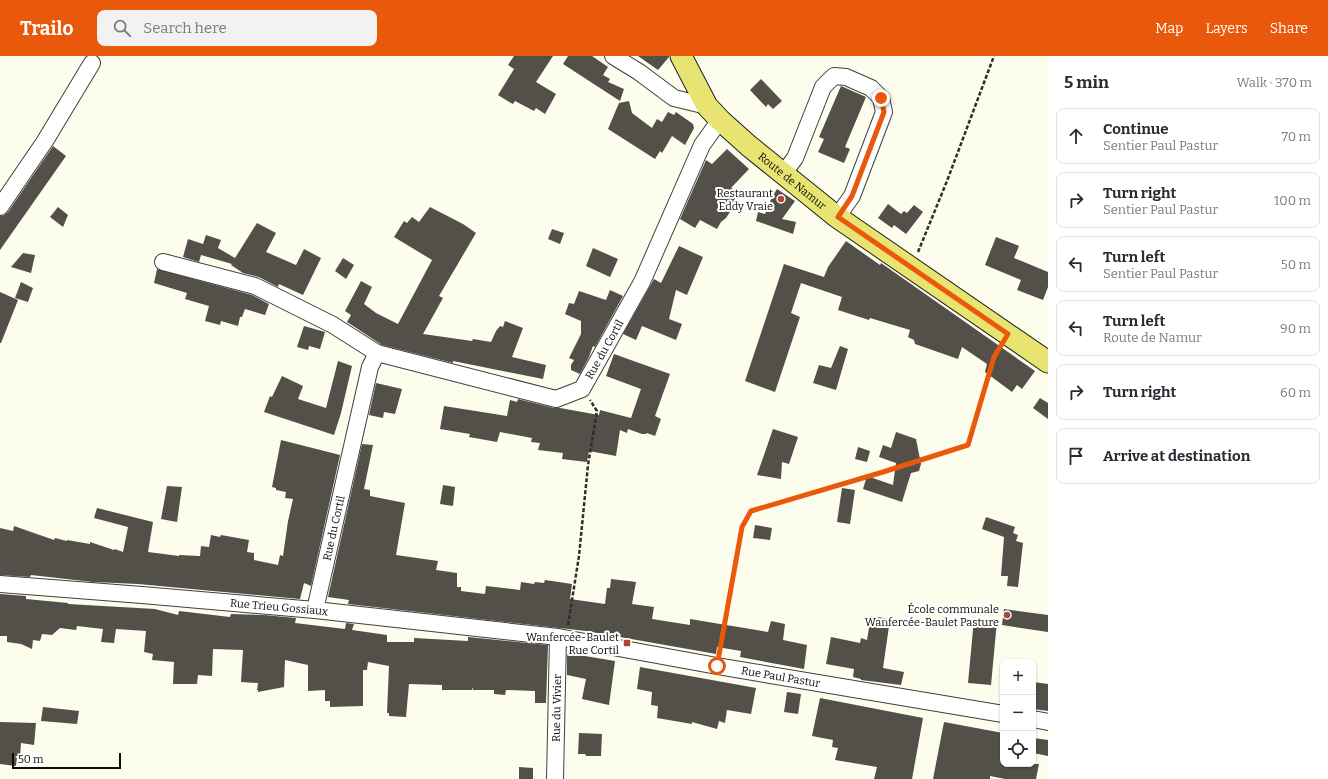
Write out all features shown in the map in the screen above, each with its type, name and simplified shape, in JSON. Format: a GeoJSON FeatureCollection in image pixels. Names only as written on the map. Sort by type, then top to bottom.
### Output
{"type":"FeatureCollection","features":[{"type":"Feature","properties":{"kind":"main road","name":"Route de Namur"},"geometry":{"type":"LineString","coordinates":[[681,56],[714,113],[749,146],[838,217],[1048,362]]}},
{"type":"Feature","properties":{"kind":"street"},"geometry":{"type":"LineString","coordinates":[[613,56],[639,72],[674,98],[714,113]]}},
{"type":"Feature","properties":{"kind":"street"},"geometry":{"type":"LineString","coordinates":[[0,207],[45,141],[92,63]]}},
{"type":"Feature","properties":{"kind":"street"},"geometry":{"type":"LineString","coordinates":[[783,174],[795,158],[823,87],[834,76],[846,76],[871,88],[881,98],[884,112],[852,196],[838,217]]}},
{"type":"Feature","properties":{"kind":"street","name":"Rue du Cortil"},"geometry":{"type":"LineString","coordinates":[[162,262],[255,286],[334,326],[377,353],[556,398],[582,389],[642,282],[714,113]]}},
{"type":"Feature","properties":{"kind":"street","name":"Rue du Cortil"},"geometry":{"type":"LineString","coordinates":[[315,610],[370,367],[377,353]]}},
{"type":"Feature","properties":{"kind":"street","name":"Rue Trieu Gossiaux"},"geometry":{"type":"LineString","coordinates":[[0,584],[315,610],[558,637]]}},
{"type":"Feature","properties":{"kind":"street","name":"Rue Paul Pastur"},"geometry":{"type":"LineString","coordinates":[[558,637],[717,666],[1000,713]]}},
{"type":"Feature","properties":{"kind":"street","name":"Rue du Vivier"},"geometry":{"type":"LineString","coordinates":[[555,779],[558,637]]}},
{"type":"Feature","properties":{"kind":"street"},"geometry":{"type":"LineString","coordinates":[[1036,720],[1048,722]]}},
{"type":"Feature","properties":{"kind":"path"},"geometry":{"type":"LineString","coordinates":[[912,267],[947,181],[994,56]]}},
{"type":"Feature","properties":{"kind":"path"},"geometry":{"type":"LineString","coordinates":[[717,666],[742,527],[751,511],[968,445],[994,357],[1008,334]]}},
{"type":"Feature","properties":{"kind":"path"},"geometry":{"type":"LineString","coordinates":[[558,637],[567,630],[579,556],[588,465],[597,411],[583,387]]}},
{"type":"Feature","properties":{"kind":"building"},"geometry":{"type":"Polygon","coordinates":[[[514,56],[553,56],[536,82],[556,94],[545,114],[536,108],[534,111],[515,101],[513,104],[498,95],[514,69],[508,65],[514,56]]]}},
{"type":"Feature","properties":{"kind":"building"},"geometry":{"type":"Polygon","coordinates":[[[568,56],[592,56],[608,67],[603,75],[610,79],[608,82],[624,89],[620,101],[563,64],[568,56]]]}},
{"type":"Feature","properties":{"kind":"building"},"geometry":{"type":"Polygon","coordinates":[[[638,56],[669,56],[669,57],[658,70],[638,56]]]}},
{"type":"Feature","properties":{"kind":"building"},"geometry":{"type":"Polygon","coordinates":[[[761,79],[782,101],[773,109],[768,104],[766,107],[750,90],[761,79]]]}},
{"type":"Feature","properties":{"kind":"building"},"geometry":{"type":"Polygon","coordinates":[[[841,86],[866,97],[845,147],[850,149],[844,163],[818,152],[824,139],[819,137],[841,86]]]}},
{"type":"Feature","properties":{"kind":"building"},"geometry":{"type":"Polygon","coordinates":[[[629,101],[632,113],[652,128],[657,119],[662,122],[668,112],[674,115],[676,112],[693,124],[694,128],[685,145],[672,136],[662,153],[660,151],[655,159],[608,129],[619,103],[629,101]]]}},
{"type":"Feature","properties":{"kind":"building"},"geometry":{"type":"Polygon","coordinates":[[[53,146],[66,156],[0,250],[0,216],[8,212],[53,146]]]}},
{"type":"Feature","properties":{"kind":"building"},"geometry":{"type":"Polygon","coordinates":[[[727,149],[749,169],[731,188],[739,192],[728,211],[730,212],[717,229],[700,220],[695,228],[680,219],[706,160],[712,164],[727,149]]]}},
{"type":"Feature","properties":{"kind":"building"},"geometry":{"type":"Polygon","coordinates":[[[777,189],[795,201],[782,219],[796,222],[793,234],[756,221],[758,212],[765,214],[777,189]]]}},
{"type":"Feature","properties":{"kind":"building"},"geometry":{"type":"Polygon","coordinates":[[[888,204],[901,214],[904,211],[907,213],[914,205],[923,212],[906,234],[894,225],[892,228],[878,218],[888,204]]]}},
{"type":"Feature","properties":{"kind":"building"},"geometry":{"type":"Polygon","coordinates":[[[58,207],[68,215],[63,227],[50,217],[58,207]]]}},
{"type":"Feature","properties":{"kind":"building"},"geometry":{"type":"Polygon","coordinates":[[[430,207],[463,224],[476,233],[439,296],[443,298],[423,334],[472,341],[473,339],[491,342],[496,331],[500,326],[503,327],[505,321],[523,328],[512,357],[546,365],[543,379],[453,361],[453,363],[382,345],[347,322],[351,315],[345,311],[361,281],[372,287],[364,304],[376,313],[398,324],[432,260],[394,237],[404,221],[407,223],[412,217],[419,222],[430,207]]]}},
{"type":"Feature","properties":{"kind":"building"},"geometry":{"type":"Polygon","coordinates":[[[257,223],[276,233],[266,252],[296,265],[304,249],[321,258],[303,295],[279,284],[278,287],[259,277],[243,273],[231,265],[232,264],[201,255],[199,262],[183,257],[188,239],[203,244],[206,235],[221,240],[218,248],[235,258],[257,223]]]}},
{"type":"Feature","properties":{"kind":"building"},"geometry":{"type":"Polygon","coordinates":[[[552,229],[564,233],[560,244],[548,239],[552,229]]]}},
{"type":"Feature","properties":{"kind":"building"},"geometry":{"type":"Polygon","coordinates":[[[996,237],[1019,246],[1014,258],[1048,272],[1048,287],[1043,300],[1017,290],[1021,280],[985,265],[996,237]]]}},
{"type":"Feature","properties":{"kind":"building"},"geometry":{"type":"Polygon","coordinates":[[[846,241],[880,265],[881,263],[1035,371],[1022,389],[1017,385],[1012,392],[985,372],[987,364],[962,347],[958,359],[915,344],[914,340],[908,337],[910,330],[870,318],[869,320],[838,310],[842,297],[801,283],[791,313],[800,317],[775,392],[745,381],[784,264],[824,277],[828,267],[846,241]]]}},
{"type":"Feature","properties":{"kind":"building"},"geometry":{"type":"Polygon","coordinates":[[[679,246],[703,257],[687,295],[676,290],[669,319],[682,324],[676,340],[642,326],[636,340],[623,334],[654,279],[661,283],[679,246]]]}},
{"type":"Feature","properties":{"kind":"building"},"geometry":{"type":"Polygon","coordinates":[[[593,248],[618,259],[610,277],[586,266],[593,248]]]}},
{"type":"Feature","properties":{"kind":"building"},"geometry":{"type":"Polygon","coordinates":[[[23,253],[35,255],[31,273],[11,267],[23,253]]]}},
{"type":"Feature","properties":{"kind":"building"},"geometry":{"type":"Polygon","coordinates":[[[343,258],[354,265],[346,279],[335,271],[343,258]]]}},
{"type":"Feature","properties":{"kind":"building"},"geometry":{"type":"Polygon","coordinates":[[[157,269],[252,295],[269,304],[265,315],[245,309],[242,317],[240,317],[238,326],[221,321],[220,325],[205,321],[209,306],[185,299],[187,293],[154,283],[157,269]]]}},
{"type":"Feature","properties":{"kind":"building"},"geometry":{"type":"Polygon","coordinates":[[[21,282],[33,288],[28,302],[15,298],[21,282]]]}},
{"type":"Feature","properties":{"kind":"building"},"geometry":{"type":"Polygon","coordinates":[[[610,290],[623,296],[595,347],[593,346],[580,374],[571,370],[571,365],[574,360],[569,358],[581,334],[581,321],[565,314],[569,303],[574,304],[579,291],[606,300],[610,290]]]}},
{"type":"Feature","properties":{"kind":"building"},"geometry":{"type":"Polygon","coordinates":[[[0,292],[18,300],[1,343],[0,343],[0,292]]]}},
{"type":"Feature","properties":{"kind":"building"},"geometry":{"type":"Polygon","coordinates":[[[304,326],[325,332],[320,349],[309,346],[308,350],[297,347],[304,326]]]}},
{"type":"Feature","properties":{"kind":"building"},"geometry":{"type":"Polygon","coordinates":[[[840,346],[848,349],[836,390],[813,383],[819,365],[831,368],[840,346]]]}},
{"type":"Feature","properties":{"kind":"building"},"geometry":{"type":"Polygon","coordinates":[[[614,354],[670,374],[655,416],[661,419],[655,436],[647,433],[642,434],[628,429],[627,433],[620,430],[616,456],[589,451],[587,462],[562,459],[563,453],[538,450],[540,443],[531,442],[532,438],[500,432],[497,442],[469,437],[470,434],[440,429],[444,406],[507,416],[510,400],[517,402],[518,399],[554,408],[599,415],[600,410],[631,418],[641,389],[606,376],[614,354]]]}},
{"type":"Feature","properties":{"kind":"building"},"geometry":{"type":"Polygon","coordinates":[[[338,361],[352,366],[341,413],[334,435],[264,412],[270,396],[272,397],[282,376],[303,386],[298,399],[326,408],[338,361]]]}},
{"type":"Feature","properties":{"kind":"building"},"geometry":{"type":"Polygon","coordinates":[[[376,383],[402,389],[395,414],[384,412],[383,418],[369,415],[376,383]]]}},
{"type":"Feature","properties":{"kind":"building"},"geometry":{"type":"Polygon","coordinates":[[[1040,398],[1048,403],[1048,419],[1033,408],[1040,398]]]}},
{"type":"Feature","properties":{"kind":"building"},"geometry":{"type":"Polygon","coordinates":[[[773,429],[798,437],[789,464],[782,462],[781,479],[757,475],[773,429]]]}},
{"type":"Feature","properties":{"kind":"building"},"geometry":{"type":"Polygon","coordinates":[[[896,432],[916,439],[921,464],[919,471],[911,473],[902,502],[863,489],[867,476],[893,485],[896,463],[879,457],[883,445],[891,448],[896,432]]]}},
{"type":"Feature","properties":{"kind":"building"},"geometry":{"type":"Polygon","coordinates":[[[281,440],[340,455],[311,586],[304,583],[300,599],[138,584],[93,582],[31,575],[30,577],[0,575],[0,528],[13,531],[14,526],[54,540],[55,538],[90,544],[90,542],[123,552],[128,527],[94,518],[97,508],[153,522],[148,552],[179,556],[200,556],[201,546],[209,547],[211,535],[220,537],[221,535],[249,540],[247,552],[254,553],[254,560],[278,565],[280,555],[283,556],[293,499],[285,498],[286,492],[276,490],[276,488],[272,487],[281,440]]]}},
{"type":"Feature","properties":{"kind":"building"},"geometry":{"type":"Polygon","coordinates":[[[362,444],[373,445],[364,489],[370,490],[370,496],[405,503],[396,555],[438,561],[436,570],[457,573],[457,587],[461,587],[461,591],[485,594],[486,586],[520,590],[521,582],[534,584],[535,582],[544,583],[545,580],[572,584],[570,599],[605,604],[607,588],[610,588],[611,579],[636,582],[632,604],[654,607],[652,619],[690,625],[690,619],[768,632],[771,621],[785,624],[783,640],[807,645],[804,669],[740,657],[741,651],[717,647],[716,654],[586,631],[348,604],[349,600],[328,597],[362,444]]]}},
{"type":"Feature","properties":{"kind":"building"},"geometry":{"type":"Polygon","coordinates":[[[858,447],[870,451],[867,462],[855,459],[858,447]]]}},
{"type":"Feature","properties":{"kind":"building"},"geometry":{"type":"Polygon","coordinates":[[[443,485],[455,487],[453,506],[440,504],[443,485]]]}},
{"type":"Feature","properties":{"kind":"building"},"geometry":{"type":"Polygon","coordinates":[[[167,486],[182,487],[177,522],[161,519],[167,486]]]}},
{"type":"Feature","properties":{"kind":"building"},"geometry":{"type":"Polygon","coordinates":[[[842,488],[855,490],[850,524],[837,522],[842,488]]]}},
{"type":"Feature","properties":{"kind":"building"},"geometry":{"type":"Polygon","coordinates":[[[986,517],[1015,527],[1013,533],[1018,535],[1016,541],[1023,543],[1018,587],[1007,586],[1008,576],[1001,576],[1004,537],[982,529],[986,517]]]}},
{"type":"Feature","properties":{"kind":"building"},"geometry":{"type":"Polygon","coordinates":[[[755,525],[772,528],[770,540],[753,538],[755,525]]]}},
{"type":"Feature","properties":{"kind":"building"},"geometry":{"type":"Polygon","coordinates":[[[0,594],[26,596],[26,599],[68,604],[155,609],[178,615],[179,611],[230,617],[231,614],[296,618],[295,623],[345,629],[346,623],[354,624],[352,630],[387,635],[387,642],[414,642],[414,638],[468,641],[468,637],[548,645],[546,703],[535,703],[535,691],[506,690],[505,695],[494,694],[494,690],[473,690],[473,687],[472,690],[442,690],[442,685],[409,684],[406,717],[389,716],[389,713],[387,713],[389,666],[368,662],[367,670],[363,670],[363,706],[330,707],[330,701],[325,701],[325,690],[308,691],[308,665],[285,660],[284,687],[258,692],[258,683],[241,682],[243,650],[213,649],[212,676],[198,675],[197,684],[173,684],[174,662],[152,660],[153,654],[144,652],[146,631],[116,629],[114,643],[101,642],[103,629],[77,626],[76,630],[60,628],[52,635],[42,634],[40,641],[33,640],[32,649],[21,644],[7,642],[7,636],[0,636],[0,594]]]}},
{"type":"Feature","properties":{"kind":"building"},"geometry":{"type":"Polygon","coordinates":[[[1004,609],[1048,615],[1048,632],[1002,625],[1004,609]]]}},
{"type":"Feature","properties":{"kind":"building"},"geometry":{"type":"Polygon","coordinates":[[[871,616],[890,619],[883,668],[904,672],[901,685],[861,680],[853,677],[854,669],[826,664],[831,637],[860,643],[861,638],[867,640],[871,616]]]}},
{"type":"Feature","properties":{"kind":"building"},"geometry":{"type":"Polygon","coordinates":[[[974,619],[997,621],[991,685],[968,683],[974,619]]]}},
{"type":"Feature","properties":{"kind":"building"},"geometry":{"type":"Polygon","coordinates":[[[567,653],[615,661],[609,705],[582,699],[586,679],[567,675],[567,653]]]}},
{"type":"Feature","properties":{"kind":"building"},"geometry":{"type":"Polygon","coordinates":[[[640,667],[756,688],[751,714],[727,710],[725,723],[719,721],[717,729],[692,722],[692,724],[657,718],[658,706],[651,705],[652,692],[637,689],[640,667]]]}},
{"type":"Feature","properties":{"kind":"building"},"geometry":{"type":"Polygon","coordinates":[[[1036,682],[1048,684],[1048,711],[1036,709],[1036,682]]]}},
{"type":"Feature","properties":{"kind":"building"},"geometry":{"type":"Polygon","coordinates":[[[787,692],[801,694],[798,714],[784,712],[787,692]]]}},
{"type":"Feature","properties":{"kind":"building"},"geometry":{"type":"Polygon","coordinates":[[[820,698],[923,718],[912,779],[874,779],[877,767],[835,760],[838,748],[832,747],[833,740],[812,736],[820,698]]]}},
{"type":"Feature","properties":{"kind":"building"},"geometry":{"type":"Polygon","coordinates":[[[43,707],[79,711],[77,724],[41,721],[43,707]]]}},
{"type":"Feature","properties":{"kind":"building"},"geometry":{"type":"Polygon","coordinates":[[[0,722],[36,723],[34,745],[21,743],[20,757],[17,757],[16,766],[0,764],[0,722]]]}},
{"type":"Feature","properties":{"kind":"building"},"geometry":{"type":"Polygon","coordinates":[[[944,722],[1000,732],[1000,767],[1036,767],[1036,764],[1039,764],[1036,779],[1005,779],[990,776],[990,779],[933,779],[944,722]]]}},
{"type":"Feature","properties":{"kind":"building"},"geometry":{"type":"Polygon","coordinates":[[[579,733],[602,734],[601,756],[586,756],[585,754],[578,754],[579,733]]]}},
{"type":"Feature","properties":{"kind":"building"},"geometry":{"type":"Polygon","coordinates":[[[1036,738],[1048,740],[1048,756],[1036,754],[1036,738]]]}},
{"type":"Feature","properties":{"kind":"building"},"geometry":{"type":"Polygon","coordinates":[[[519,767],[533,768],[533,779],[519,779],[519,767]]]}},
{"type":"Feature","properties":{"kind":"place","name":"Restaurant Eddy Vraie"},"geometry":{"type":"Point","coordinates":[781,199]}},
{"type":"Feature","properties":{"kind":"place","name":"École communale Wanfercée-Baulet Pasture"},"geometry":{"type":"Point","coordinates":[1007,615]}},
{"type":"Feature","properties":{"kind":"place","name":"Wanfercée-Baulet Rue Cortil"},"geometry":{"type":"Point","coordinates":[627,643]}},
{"type":"Feature","properties":{"kind":"route"},"geometry":{"type":"LineString","coordinates":[[717,666],[742,527],[751,511],[968,445],[993,366],[994,357],[1008,334],[838,217],[852,196],[884,112],[881,98]]}}]}
